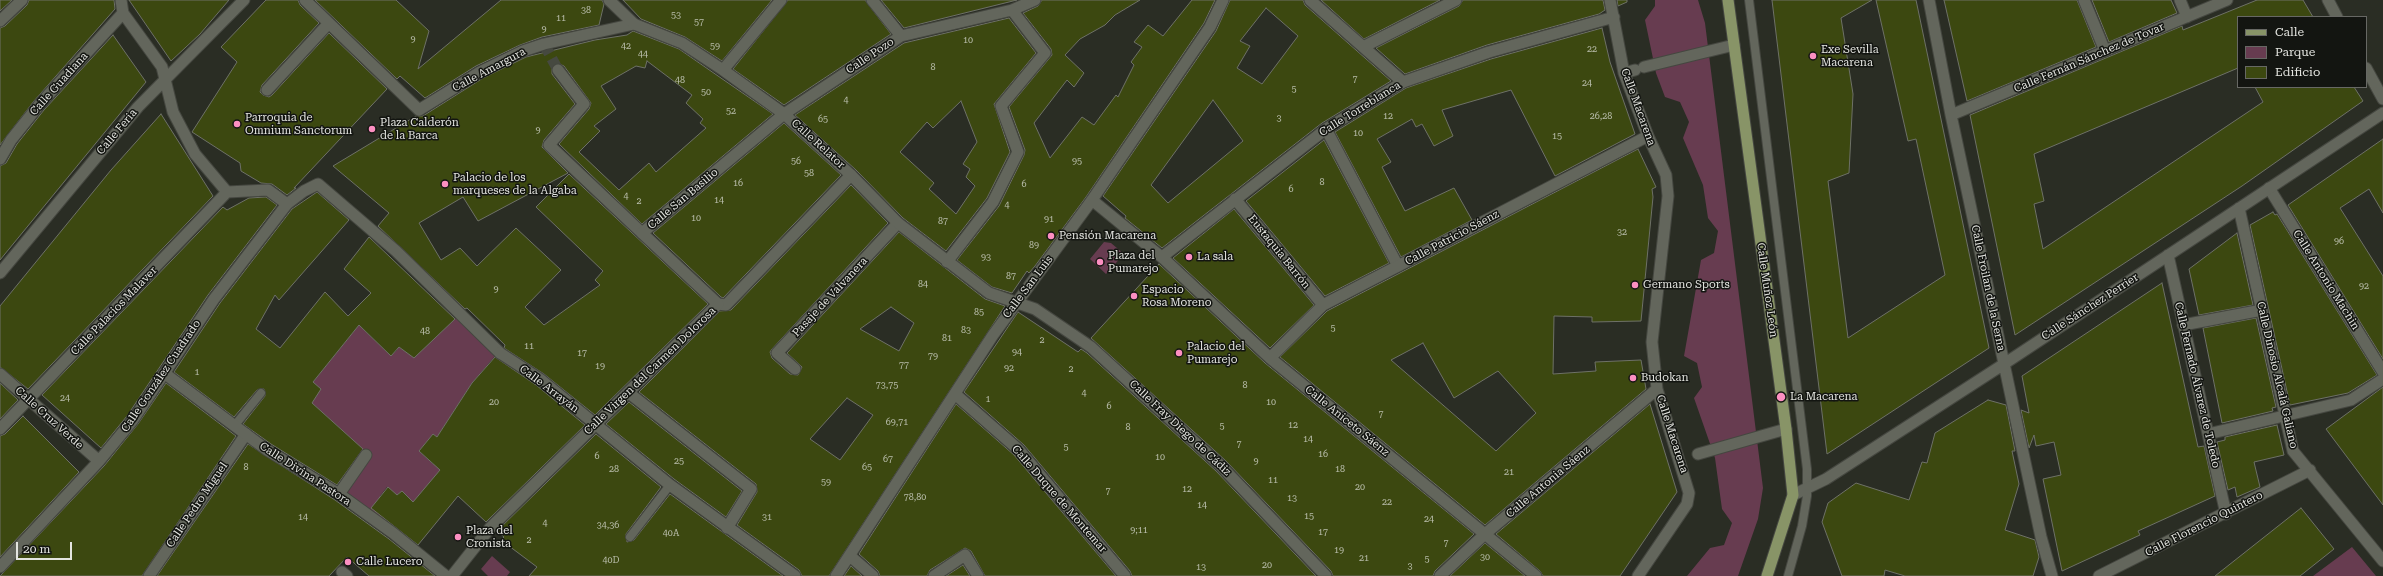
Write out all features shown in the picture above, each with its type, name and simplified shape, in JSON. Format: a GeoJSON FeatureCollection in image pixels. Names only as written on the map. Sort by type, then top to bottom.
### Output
{"type":"FeatureCollection","features":[{"type":"Feature","properties":{"kind":"main road","name":"Calle Muñoz León"},"geometry":{"type":"LineString","coordinates":[[1728,0],[1786,428],[1793,496],[1767,576]]}},
{"type":"Feature","properties":{"kind":"street"},"geometry":{"type":"LineString","coordinates":[[0,21],[22,0]]}},
{"type":"Feature","properties":{"kind":"street"},"geometry":{"type":"LineString","coordinates":[[122,0],[123,13],[162,67],[173,112],[195,154],[227,192],[268,190],[287,204]]}},
{"type":"Feature","properties":{"kind":"street","name":"Calle Feria"},"geometry":{"type":"LineString","coordinates":[[0,273],[138,107],[244,0]]}},
{"type":"Feature","properties":{"kind":"street"},"geometry":{"type":"LineString","coordinates":[[267,90],[329,23],[305,0]]}},
{"type":"Feature","properties":{"kind":"street","name":"Calle Relator"},"geometry":{"type":"LineString","coordinates":[[608,0],[634,24],[682,44],[723,70],[784,114],[851,175],[898,223],[989,294],[1016,303]]}},
{"type":"Feature","properties":{"kind":"street"},"geometry":{"type":"LineString","coordinates":[[723,70],[781,0]]}},
{"type":"Feature","properties":{"kind":"street"},"geometry":{"type":"LineString","coordinates":[[872,0],[901,36]]}},
{"type":"Feature","properties":{"kind":"street","name":"Calle Pozo"},"geometry":{"type":"LineString","coordinates":[[784,114],[901,36],[1012,10],[1035,0]]}},
{"type":"Feature","properties":{"kind":"street","name":"Calle San Luis"},"geometry":{"type":"LineString","coordinates":[[836,576],[992,335],[1092,200],[1210,27],[1223,0]]}},
{"type":"Feature","properties":{"kind":"street"},"geometry":{"type":"LineString","coordinates":[[1310,0],[1364,46],[1403,82]]}},
{"type":"Feature","properties":{"kind":"street"},"geometry":{"type":"LineString","coordinates":[[1364,46],[1456,0]]}},
{"type":"Feature","properties":{"kind":"street","name":"Calle Macarena"},"geometry":{"type":"LineString","coordinates":[[1610,0],[1614,17],[1634,70],[1648,136],[1666,176],[1668,196],[1652,342],[1657,389],[1681,460],[1689,493],[1687,504],[1638,576]]}},
{"type":"Feature","properties":{"kind":"street","name":"Calle Froilan de la Serna"},"geometry":{"type":"LineString","coordinates":[[1929,0],[1951,115],[2004,364],[2041,537],[2052,576]]}},
{"type":"Feature","properties":{"kind":"street"},"geometry":{"type":"LineString","coordinates":[[2084,0],[2105,51]]}},
{"type":"Feature","properties":{"kind":"street"},"geometry":{"type":"LineString","coordinates":[[2180,0],[2187,17]]}},
{"type":"Feature","properties":{"kind":"street","name":"Calle Fernán Sánchez de Tovar"},"geometry":{"type":"LineString","coordinates":[[1951,115],[2227,0]]}},
{"type":"Feature","properties":{"kind":"street"},"geometry":{"type":"LineString","coordinates":[[2328,0],[2336,16]]}},
{"type":"Feature","properties":{"kind":"street"},"geometry":{"type":"LineString","coordinates":[[947,262],[993,202],[1018,152],[1001,106],[1045,53],[1012,10]]}},
{"type":"Feature","properties":{"kind":"street","name":"Calle Guadiana"},"geometry":{"type":"LineString","coordinates":[[0,159],[11,140],[39,105],[123,13]]}},
{"type":"Feature","properties":{"kind":"street","name":"Calle Torreblanca"},"geometry":{"type":"LineString","coordinates":[[1163,258],[1326,129],[1403,82],[1489,52],[1614,17]]}},
{"type":"Feature","properties":{"kind":"street","name":"Calle Amargura"},"geometry":{"type":"LineString","coordinates":[[329,23],[419,110],[480,72],[523,51],[544,44],[634,24]]}},
{"type":"Feature","properties":{"kind":"street"},"geometry":{"type":"LineString","coordinates":[[1634,70],[1734,45]]}},
{"type":"Feature","properties":{"kind":"street"},"geometry":{"type":"LineString","coordinates":[[558,70],[584,104],[549,145],[642,233]]}},
{"type":"Feature","properties":{"kind":"street"},"geometry":{"type":"LineString","coordinates":[[2367,70],[2383,99]]}},
{"type":"Feature","properties":{"kind":"street","name":"Calle Sánchez Perrier"},"geometry":{"type":"LineString","coordinates":[[1793,496],[1826,479],[2004,364],[2383,113]]}},
{"type":"Feature","properties":{"kind":"street","name":"Calle San Basilio"},"geometry":{"type":"LineString","coordinates":[[718,304],[642,233],[784,114]]}},
{"type":"Feature","properties":{"kind":"street"},"geometry":{"type":"LineString","coordinates":[[1326,129],[1398,266]]}},
{"type":"Feature","properties":{"kind":"street","name":"Calle Patricio Sáenz"},"geometry":{"type":"LineString","coordinates":[[1270,358],[1323,305],[1648,136]]}},
{"type":"Feature","properties":{"kind":"street","name":"Calle Virgen del Carmen Dolorosa"},"geometry":{"type":"LineString","coordinates":[[452,576],[490,528],[718,304],[726,305],[851,175]]}},
{"type":"Feature","properties":{"kind":"street","name":"Calle González Cuadrado"},"geometry":{"type":"LineString","coordinates":[[0,567],[134,420],[214,300],[287,204],[304,191],[318,184]]}},
{"type":"Feature","properties":{"kind":"street","name":"Calle Arrayán"},"geometry":{"type":"LineString","coordinates":[[318,184],[396,251],[500,354],[540,379],[670,485],[727,528],[795,576]]}},
{"type":"Feature","properties":{"kind":"street","name":"Calle Antonio Machin"},"geometry":{"type":"LineString","coordinates":[[2270,188],[2383,372]]}},
{"type":"Feature","properties":{"kind":"street","name":"Calle Palacios Malaver"},"geometry":{"type":"LineString","coordinates":[[0,429],[227,192]]}},
{"type":"Feature","properties":{"kind":"street","name":"Eustaquia Barrón"},"geometry":{"type":"LineString","coordinates":[[1236,199],[1323,305]]}},
{"type":"Feature","properties":{"kind":"street","name":"Calle Aniceto Sáenz"},"geometry":{"type":"LineString","coordinates":[[1092,200],[1163,258],[1270,358],[1536,576]]}},
{"type":"Feature","properties":{"kind":"street","name":"Calle Dinosio Alcalá Galiano"},"geometry":{"type":"LineString","coordinates":[[2239,208],[2293,451],[2383,561]]}},
{"type":"Feature","properties":{"kind":"street","name":"Pasaje de Valvanera"},"geometry":{"type":"LineString","coordinates":[[795,369],[777,354],[898,223]]}},
{"type":"Feature","properties":{"kind":"street","name":"Calle Fernado Álvarez de Toledo"},"geometry":{"type":"LineString","coordinates":[[2168,255],[2226,514]]}},
{"type":"Feature","properties":{"kind":"street","name":"Calle Fray Diego de Cádiz"},"geometry":{"type":"LineString","coordinates":[[1016,303],[1035,310],[1091,347],[1140,390],[1221,466],[1326,576]]}},
{"type":"Feature","properties":{"kind":"street"},"geometry":{"type":"LineString","coordinates":[[2183,325],[2262,310]]}},
{"type":"Feature","properties":{"kind":"street","name":"Calle Divina Pastora"},"geometry":{"type":"LineString","coordinates":[[164,373],[267,450],[339,494],[393,533],[446,576]]}},
{"type":"Feature","properties":{"kind":"street","name":"Calle Cruz Verde"},"geometry":{"type":"LineString","coordinates":[[0,374],[98,461]]}},
{"type":"Feature","properties":{"kind":"street"},"geometry":{"type":"LineString","coordinates":[[2208,434],[2351,400],[2383,379]]}},
{"type":"Feature","properties":{"kind":"street","name":"Calle Antonia Sáenz"},"geometry":{"type":"LineString","coordinates":[[1440,576],[1485,534],[1657,389]]}},
{"type":"Feature","properties":{"kind":"street"},"geometry":{"type":"LineString","coordinates":[[629,393],[751,489],[727,528]]}},
{"type":"Feature","properties":{"kind":"street","name":"Calle Duque de Montemar"},"geometry":{"type":"LineString","coordinates":[[954,394],[1019,450],[1125,576]]}},
{"type":"Feature","properties":{"kind":"street"},"geometry":{"type":"LineString","coordinates":[[1681,460],[1786,428]]}},
{"type":"Feature","properties":{"kind":"street","name":"Calle Pedro Miguel"},"geometry":{"type":"LineString","coordinates":[[148,576],[246,434]]}},
{"type":"Feature","properties":{"kind":"street"},"geometry":{"type":"LineString","coordinates":[[339,494],[366,455]]}},
{"type":"Feature","properties":{"kind":"street","name":"Calle Florencio Quintero"},"geometry":{"type":"LineString","coordinates":[[2098,576],[2226,514],[2310,470]]}},
{"type":"Feature","properties":{"kind":"street"},"geometry":{"type":"LineString","coordinates":[[934,576],[965,555],[978,576]]}},
{"type":"Feature","properties":{"kind":"street"},"geometry":{"type":"LineString","coordinates":[[850,556],[873,576]]}},
{"type":"Feature","properties":{"kind":"lane","name":"Calle Muñoz León"},"geometry":{"type":"LineString","coordinates":[[1749,0],[1799,394],[1807,488],[1802,526],[1788,576]]}},
{"type":"Feature","properties":{"kind":"lane"},"geometry":{"type":"LineString","coordinates":[[235,425],[261,393]]}},
{"type":"Feature","properties":{"kind":"lane"},"geometry":{"type":"LineString","coordinates":[[630,537],[670,485]]}},
{"type":"Feature","properties":{"kind":"green space"},"geometry":{"type":"Polygon","coordinates":[[[1655,0],[1698,0],[1705,23],[1763,488],[1758,519],[1738,576],[1687,576],[1710,548],[1724,545],[1732,523],[1722,509],[1715,458],[1694,398],[1702,387],[1697,363],[1684,356],[1701,260],[1714,253],[1718,231],[1708,218],[1703,185],[1683,138],[1689,122],[1680,102],[1665,97],[1656,73],[1645,20],[1655,6],[1655,0]]]}},
{"type":"Feature","properties":{"kind":"green space"},"geometry":{"type":"Polygon","coordinates":[[[1104,242],[1111,243],[1124,254],[1106,274],[1090,259],[1104,242]]]}},
{"type":"Feature","properties":{"kind":"green space"},"geometry":{"type":"Polygon","coordinates":[[[456,318],[495,356],[472,383],[437,437],[433,434],[419,451],[433,464],[450,442],[478,466],[422,498],[405,511],[412,501],[402,491],[397,495],[387,487],[380,496],[393,507],[383,520],[343,493],[365,451],[312,403],[313,382],[359,325],[391,356],[397,350],[395,344],[414,357],[456,318]]]}},
{"type":"Feature","properties":{"kind":"green space"},"geometry":{"type":"Polygon","coordinates":[[[2352,547],[2376,576],[2313,576],[2352,547]]]}},
{"type":"Feature","properties":{"kind":"green space"},"geometry":{"type":"Polygon","coordinates":[[[492,556],[510,572],[507,576],[488,576],[481,569],[492,556]]]}},
{"type":"Feature","properties":{"kind":"building"},"geometry":{"type":"Polygon","coordinates":[[[0,0],[12,0],[0,11],[0,0]]]}},
{"type":"Feature","properties":{"kind":"building"},"geometry":{"type":"Polygon","coordinates":[[[29,0],[114,0],[115,9],[34,101],[0,145],[0,28],[5,26],[27,5],[29,0]]]}},
{"type":"Feature","properties":{"kind":"building"},"geometry":{"type":"Polygon","coordinates":[[[129,0],[229,0],[200,34],[171,61],[129,0]]]}},
{"type":"Feature","properties":{"kind":"building"},"geometry":{"type":"Polygon","coordinates":[[[266,0],[298,0],[300,5],[319,23],[262,85],[260,92],[263,95],[269,97],[272,95],[329,33],[387,89],[294,188],[296,188],[287,195],[272,184],[261,183],[241,171],[240,163],[192,132],[237,62],[221,47],[266,0]]]}},
{"type":"Feature","properties":{"kind":"building"},"geometry":{"type":"Polygon","coordinates":[[[315,0],[396,0],[429,31],[418,69],[501,0],[602,0],[604,4],[599,25],[542,37],[520,45],[476,66],[425,98],[400,76],[397,79],[315,0]]]}},
{"type":"Feature","properties":{"kind":"building"},"geometry":{"type":"Polygon","coordinates":[[[623,0],[772,0],[722,61],[685,37],[641,19],[623,0]]]}},
{"type":"Feature","properties":{"kind":"building"},"geometry":{"type":"Polygon","coordinates":[[[788,0],[865,0],[891,34],[784,105],[733,69],[788,0]]]}},
{"type":"Feature","properties":{"kind":"building"},"geometry":{"type":"Polygon","coordinates":[[[881,0],[1017,0],[904,28],[881,0]]]}},
{"type":"Feature","properties":{"kind":"building"},"geometry":{"type":"Polygon","coordinates":[[[1042,0],[1140,0],[1115,15],[1105,25],[1080,39],[1065,55],[1084,73],[1074,87],[1067,80],[1034,123],[1050,158],[1082,117],[1094,125],[1116,95],[1118,97],[1134,65],[1131,62],[1142,47],[1134,42],[1148,25],[1163,36],[1192,0],[1215,0],[1204,23],[1086,197],[1035,266],[1029,273],[1027,271],[1012,293],[992,287],[957,260],[999,206],[1024,155],[1025,150],[1009,107],[1052,55],[1051,49],[1023,13],[1038,6],[1042,0]]]}},
{"type":"Feature","properties":{"kind":"building"},"geometry":{"type":"Polygon","coordinates":[[[1230,0],[1303,0],[1305,5],[1391,81],[1322,123],[1162,248],[1125,218],[1126,216],[1103,196],[1216,31],[1230,0]],[[1266,8],[1240,41],[1250,46],[1237,68],[1262,84],[1298,36],[1266,8]],[[1213,100],[1151,185],[1168,203],[1243,141],[1213,100]]]}},
{"type":"Feature","properties":{"kind":"building"},"geometry":{"type":"Polygon","coordinates":[[[1321,0],[1440,0],[1364,39],[1321,0]]]}},
{"type":"Feature","properties":{"kind":"building"},"geometry":{"type":"Polygon","coordinates":[[[1463,0],[1603,0],[1605,10],[1599,14],[1487,45],[1405,74],[1376,48],[1459,6],[1463,0]]]}},
{"type":"Feature","properties":{"kind":"building"},"geometry":{"type":"Polygon","coordinates":[[[1617,0],[1627,0],[1627,2],[1618,6],[1617,0]]]}},
{"type":"Feature","properties":{"kind":"building"},"geometry":{"type":"Polygon","coordinates":[[[1772,0],[1872,0],[1841,18],[1853,94],[1849,173],[1828,181],[1848,338],[1945,275],[1916,139],[1908,141],[1876,0],[1916,0],[1989,348],[1827,454],[1772,0]]]}},
{"type":"Feature","properties":{"kind":"building"},"geometry":{"type":"Polygon","coordinates":[[[1944,0],[2077,0],[2096,47],[1967,101],[1944,0]]]}},
{"type":"Feature","properties":{"kind":"building"},"geometry":{"type":"Polygon","coordinates":[[[2092,0],[2171,0],[2177,13],[2109,42],[2092,0]]]}},
{"type":"Feature","properties":{"kind":"building"},"geometry":{"type":"Polygon","coordinates":[[[2257,0],[2303,0],[2312,16],[2237,16],[2237,68],[2034,154],[2044,201],[2034,204],[2043,249],[2263,102],[2256,88],[2355,88],[2363,101],[2242,186],[2015,335],[1970,115],[2182,26],[2183,30],[2257,0]]]}},
{"type":"Feature","properties":{"kind":"building"},"geometry":{"type":"Polygon","coordinates":[[[1009,18],[1036,53],[994,104],[1010,152],[987,198],[946,251],[903,218],[856,170],[795,115],[904,43],[1009,18]],[[961,101],[933,128],[927,122],[900,152],[934,183],[929,189],[956,214],[975,186],[966,177],[970,169],[963,164],[977,142],[961,101]]]}},
{"type":"Feature","properties":{"kind":"building"},"geometry":{"type":"Polygon","coordinates":[[[1602,28],[1610,62],[1635,134],[1555,176],[1511,90],[1442,110],[1453,136],[1434,146],[1422,124],[1416,127],[1412,119],[1377,139],[1391,162],[1382,167],[1405,211],[1454,188],[1472,220],[1401,257],[1335,132],[1406,88],[1491,59],[1602,28]]]}},
{"type":"Feature","properties":{"kind":"building"},"geometry":{"type":"Polygon","coordinates":[[[633,31],[679,49],[773,114],[642,224],[559,144],[589,109],[591,103],[564,66],[557,63],[552,67],[552,74],[575,104],[544,140],[542,147],[568,173],[478,221],[463,197],[419,223],[441,260],[460,248],[477,266],[516,228],[561,270],[525,307],[544,325],[600,285],[595,280],[603,271],[536,207],[569,174],[708,304],[595,415],[544,374],[504,348],[505,345],[467,308],[465,309],[378,226],[389,213],[333,166],[416,116],[423,116],[483,78],[526,57],[595,40],[627,35],[633,31]],[[647,61],[645,68],[636,66],[601,86],[616,109],[594,126],[600,131],[579,152],[619,190],[649,163],[656,172],[706,128],[700,123],[703,119],[686,103],[692,95],[647,61]]]}},
{"type":"Feature","properties":{"kind":"building"},"geometry":{"type":"Polygon","coordinates":[[[113,35],[146,82],[0,260],[0,166],[6,163],[17,144],[44,110],[113,35]]]}},
{"type":"Feature","properties":{"kind":"building"},"geometry":{"type":"Polygon","coordinates":[[[161,114],[213,196],[28,389],[0,367],[0,306],[111,170],[161,114]]]}},
{"type":"Feature","properties":{"kind":"building"},"geometry":{"type":"Polygon","coordinates":[[[784,123],[841,175],[723,298],[653,233],[784,123]]]}},
{"type":"Feature","properties":{"kind":"building"},"geometry":{"type":"Polygon","coordinates":[[[2383,139],[2383,213],[2369,189],[2340,208],[2383,276],[2383,359],[2288,205],[2383,139]]]}},
{"type":"Feature","properties":{"kind":"building"},"geometry":{"type":"Polygon","coordinates":[[[1324,140],[1389,263],[1325,296],[1246,201],[1324,140]]]}},
{"type":"Feature","properties":{"kind":"building"},"geometry":{"type":"Polygon","coordinates":[[[1638,149],[1656,187],[1652,189],[1653,197],[1641,321],[1592,322],[1592,317],[1554,316],[1553,374],[1596,371],[1595,362],[1641,360],[1646,389],[1485,525],[1280,357],[1327,311],[1638,149]],[[1423,343],[1391,360],[1496,451],[1536,413],[1498,371],[1454,398],[1423,343]]]}},
{"type":"Feature","properties":{"kind":"building"},"geometry":{"type":"Polygon","coordinates":[[[851,185],[888,223],[770,352],[772,358],[790,374],[798,375],[802,367],[787,353],[899,232],[985,299],[1005,306],[829,576],[802,576],[799,570],[737,525],[757,492],[756,484],[639,392],[720,311],[731,310],[851,185]],[[891,307],[860,329],[899,351],[914,323],[891,307]],[[847,398],[810,439],[840,460],[873,415],[847,398]]]}},
{"type":"Feature","properties":{"kind":"building"},"geometry":{"type":"Polygon","coordinates":[[[317,192],[349,220],[279,300],[275,295],[256,329],[280,348],[325,292],[348,316],[371,293],[344,269],[369,237],[455,319],[414,358],[399,347],[391,356],[359,325],[313,382],[321,389],[312,403],[363,449],[337,485],[271,444],[243,424],[265,396],[264,389],[257,390],[234,417],[174,372],[220,303],[292,209],[317,192]]]}},
{"type":"Feature","properties":{"kind":"building"},"geometry":{"type":"Polygon","coordinates":[[[266,197],[277,205],[208,295],[127,416],[101,448],[42,395],[223,207],[227,210],[249,198],[266,197]]]}},
{"type":"Feature","properties":{"kind":"building"},"geometry":{"type":"Polygon","coordinates":[[[1234,209],[1314,305],[1270,348],[1173,258],[1234,209]]]}},
{"type":"Feature","properties":{"kind":"building"},"geometry":{"type":"Polygon","coordinates":[[[2273,212],[2275,215],[2277,214],[2377,375],[2348,393],[2290,405],[2250,225],[2273,212]]]}},
{"type":"Feature","properties":{"kind":"building"},"geometry":{"type":"Polygon","coordinates":[[[2237,233],[2253,305],[2199,315],[2189,269],[2237,233]]]}},
{"type":"Feature","properties":{"kind":"building"},"geometry":{"type":"Polygon","coordinates":[[[1159,264],[1265,363],[1474,534],[1435,571],[1433,576],[1333,576],[1331,571],[1226,461],[1091,338],[1159,264]]]}},
{"type":"Feature","properties":{"kind":"building"},"geometry":{"type":"Polygon","coordinates":[[[2162,283],[2198,447],[2204,446],[2215,496],[2138,531],[2140,535],[2062,571],[2043,479],[2061,475],[2054,442],[2036,446],[2034,435],[2029,448],[2021,410],[2029,413],[2022,376],[2162,283]]]}},
{"type":"Feature","properties":{"kind":"building"},"geometry":{"type":"Polygon","coordinates":[[[1018,312],[1078,352],[1081,349],[1087,353],[1216,471],[1316,576],[1132,576],[1130,571],[1024,445],[964,392],[1018,312]]]}},
{"type":"Feature","properties":{"kind":"building"},"geometry":{"type":"Polygon","coordinates":[[[2256,318],[2276,407],[2272,408],[2273,411],[2222,423],[2203,328],[2256,318]]]}},
{"type":"Feature","properties":{"kind":"building"},"geometry":{"type":"Polygon","coordinates":[[[495,357],[536,385],[585,425],[486,522],[458,496],[418,545],[371,508],[388,487],[397,495],[402,491],[413,502],[440,470],[419,451],[433,434],[437,437],[472,383],[495,357]]]}},
{"type":"Feature","properties":{"kind":"building"},"geometry":{"type":"Polygon","coordinates":[[[0,383],[18,400],[0,419],[0,383]]]}},
{"type":"Feature","properties":{"kind":"building"},"geometry":{"type":"Polygon","coordinates":[[[166,383],[236,436],[142,576],[0,576],[104,466],[138,424],[166,383]]]}},
{"type":"Feature","properties":{"kind":"building"},"geometry":{"type":"Polygon","coordinates":[[[2383,387],[2383,505],[2326,429],[2383,387]]]}},
{"type":"Feature","properties":{"kind":"building"},"geometry":{"type":"Polygon","coordinates":[[[1988,400],[2006,405],[2015,451],[2012,451],[2019,484],[2005,530],[2035,540],[2039,557],[2033,576],[1905,576],[1885,570],[1884,576],[1842,576],[1822,522],[1828,503],[1856,483],[1909,500],[1922,462],[1927,463],[1935,433],[1988,400]]]}},
{"type":"Feature","properties":{"kind":"building"},"geometry":{"type":"Polygon","coordinates":[[[629,402],[742,491],[726,517],[674,479],[606,424],[629,402]]]}},
{"type":"Feature","properties":{"kind":"building"},"geometry":{"type":"Polygon","coordinates":[[[956,404],[1014,455],[1116,576],[985,576],[971,551],[965,548],[930,570],[927,576],[880,576],[878,571],[859,554],[956,404]]]}},
{"type":"Feature","properties":{"kind":"building"},"geometry":{"type":"Polygon","coordinates":[[[1650,404],[1677,492],[1620,576],[1543,576],[1540,571],[1496,534],[1650,404]]]}},
{"type":"Feature","properties":{"kind":"building"},"geometry":{"type":"Polygon","coordinates":[[[23,416],[79,472],[0,557],[0,436],[5,434],[23,416]]]}},
{"type":"Feature","properties":{"kind":"building"},"geometry":{"type":"Polygon","coordinates":[[[2277,425],[2284,455],[2254,462],[2260,487],[2237,497],[2235,487],[2228,490],[2217,442],[2225,440],[2225,437],[2277,425]]]}},
{"type":"Feature","properties":{"kind":"building"},"geometry":{"type":"Polygon","coordinates":[[[596,434],[661,487],[626,534],[627,542],[634,540],[670,494],[783,576],[529,576],[537,567],[501,540],[504,537],[497,531],[596,434]]]}},
{"type":"Feature","properties":{"kind":"building"},"geometry":{"type":"Polygon","coordinates":[[[248,444],[335,500],[389,539],[435,576],[369,576],[347,557],[329,576],[157,576],[248,444]]]}},
{"type":"Feature","properties":{"kind":"building"},"geometry":{"type":"Polygon","coordinates":[[[2301,508],[2334,549],[2300,576],[2215,576],[2301,508]]]}},
{"type":"Feature","properties":{"kind":"building"},"geometry":{"type":"Polygon","coordinates":[[[1485,543],[1525,576],[1450,576],[1485,543]]]}},
{"type":"Feature","properties":{"kind":"building"},"geometry":{"type":"Polygon","coordinates":[[[963,565],[970,576],[946,576],[963,565]]]}},
{"type":"Feature","properties":{"kind":"building"},"geometry":{"type":"Polygon","coordinates":[[[851,566],[862,576],[844,576],[851,566]]]}},
{"type":"Feature","properties":{"kind":"tunnel"},"geometry":{"type":"LineString","coordinates":[[544,44],[558,70]]}},
{"type":"Feature","properties":{"kind":"place","name":"Exe Sevilla Macarena"},"geometry":{"type":"Point","coordinates":[1813,56]}},
{"type":"Feature","properties":{"kind":"place","name":"Parroquia de Omnium Sanctorum"},"geometry":{"type":"Point","coordinates":[237,124]}},
{"type":"Feature","properties":{"kind":"place","name":"Plaza Calderón de la Barca"},"geometry":{"type":"Point","coordinates":[372,129]}},
{"type":"Feature","properties":{"kind":"place","name":"Palacio de los marqueses de la Algaba"},"geometry":{"type":"Point","coordinates":[445,184]}},
{"type":"Feature","properties":{"kind":"place","name":"Pensión Macarena"},"geometry":{"type":"Point","coordinates":[1051,236]}},
{"type":"Feature","properties":{"kind":"place","name":"La sala"},"geometry":{"type":"Point","coordinates":[1189,257]}},
{"type":"Feature","properties":{"kind":"place","name":"Plaza del Pumarejo"},"geometry":{"type":"Point","coordinates":[1100,262]}},
{"type":"Feature","properties":{"kind":"place","name":"Germano Sports"},"geometry":{"type":"Point","coordinates":[1635,285]}},
{"type":"Feature","properties":{"kind":"place","name":"Espacio Rosa Moreno"},"geometry":{"type":"Point","coordinates":[1134,296]}},
{"type":"Feature","properties":{"kind":"place","name":"Palacio del Pumarejo"},"geometry":{"type":"Point","coordinates":[1179,353]}},
{"type":"Feature","properties":{"kind":"place","name":"Budokan"},"geometry":{"type":"Point","coordinates":[1633,378]}},
{"type":"Feature","properties":{"kind":"place","name":"La Macarena"},"geometry":{"type":"Point","coordinates":[1781,397]}},
{"type":"Feature","properties":{"kind":"place","name":"Plaza del Cronista"},"geometry":{"type":"Point","coordinates":[458,537]}},
{"type":"Feature","properties":{"kind":"place","name":"Calle Lucero"},"geometry":{"type":"Point","coordinates":[348,562]}}]}
